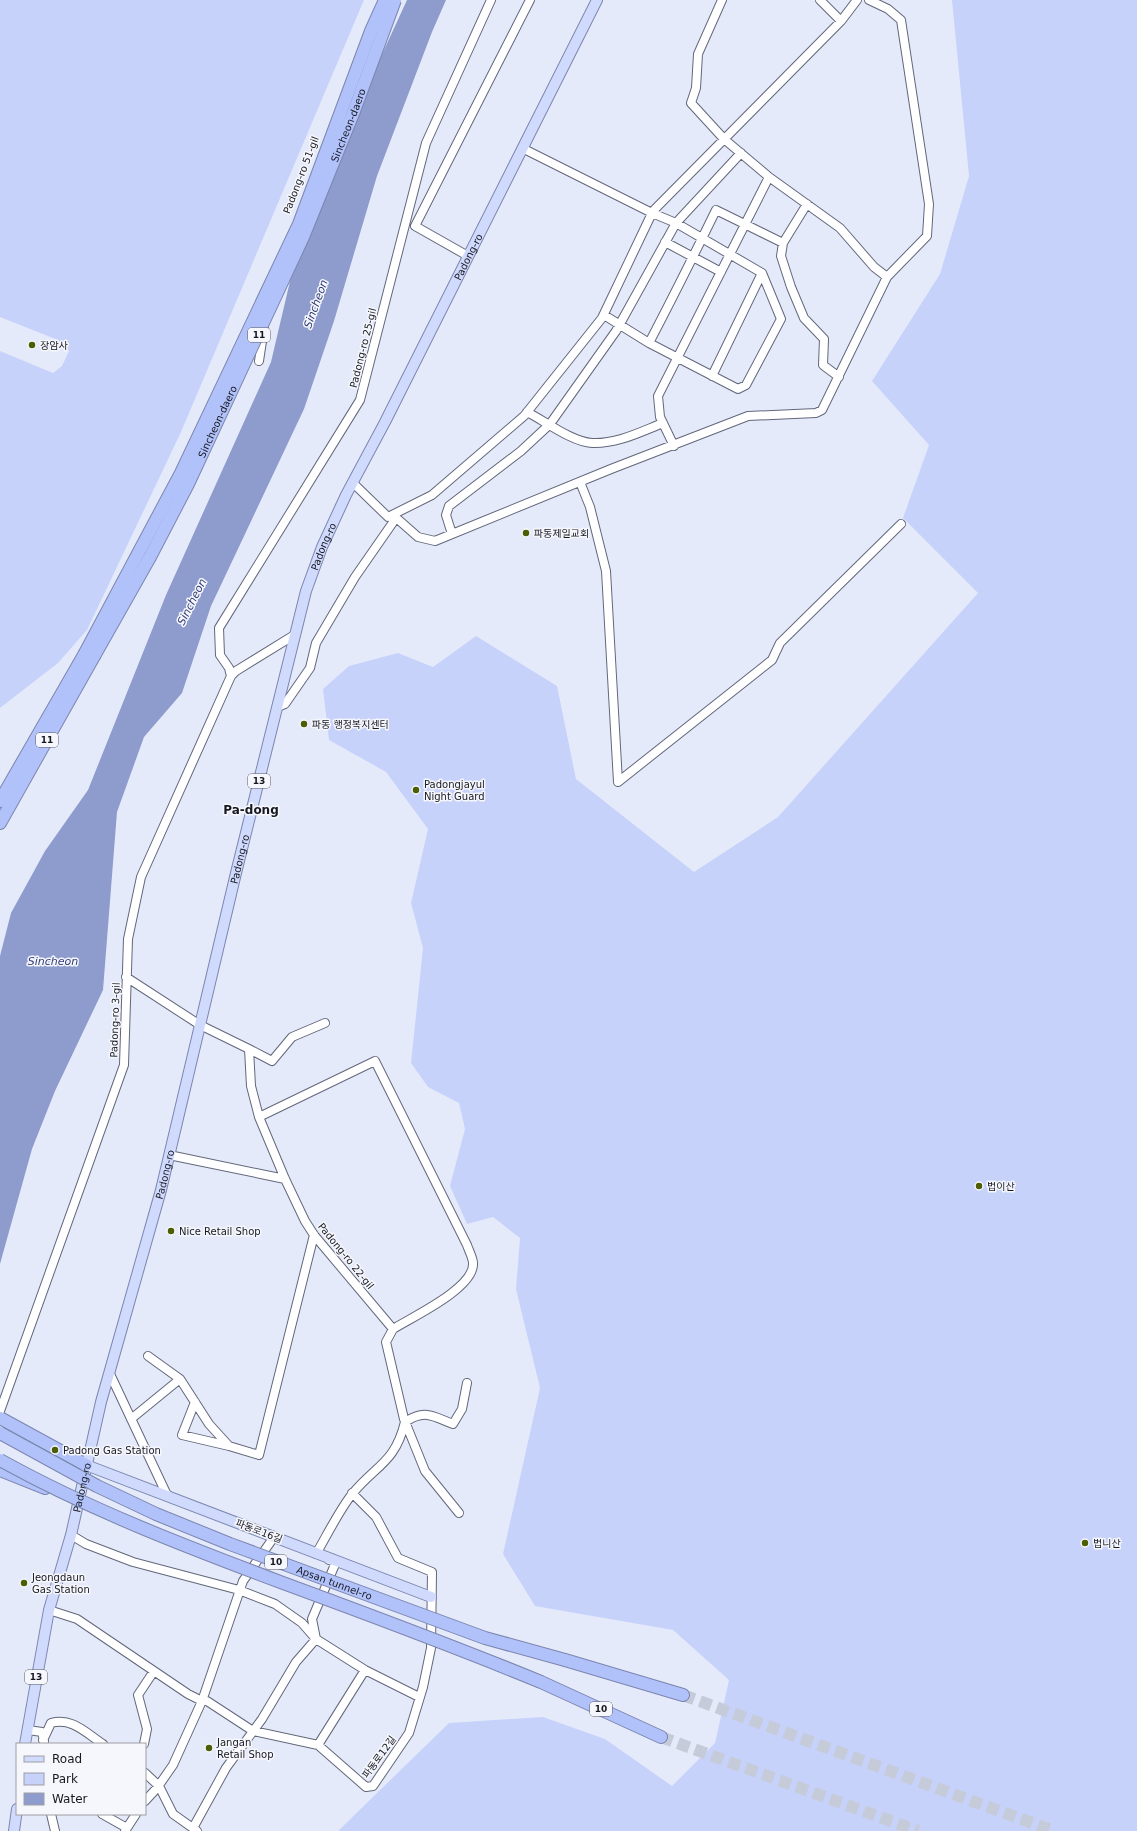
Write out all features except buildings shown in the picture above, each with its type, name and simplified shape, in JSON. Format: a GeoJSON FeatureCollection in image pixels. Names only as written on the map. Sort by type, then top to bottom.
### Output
{"type":"FeatureCollection","features":[{"type":"Feature","properties":{"kind":"highway","name":"Sincheon-daero"},"geometry":{"type":"LineString","coordinates":[[0,824],[89,656],[181,473],[299,224],[384,0]]}},
{"type":"Feature","properties":{"kind":"highway","name":"Sincheon-daero"},"geometry":{"type":"LineString","coordinates":[[0,801],[150,557],[188,484],[297,252],[354,111],[395,0]]}},
{"type":"Feature","properties":{"kind":"highway","name":"11"},"geometry":{"type":"LineString","coordinates":[[0,832],[14,798]]}},
{"type":"Feature","properties":{"kind":"highway"},"geometry":{"type":"LineString","coordinates":[[0,1418],[86,1465]]}},
{"type":"Feature","properties":{"kind":"highway","name":"Apsan tunnel-ro"},"geometry":{"type":"LineString","coordinates":[[0,1433],[97,1486],[156,1514],[230,1544],[485,1638],[683,1695]]}},
{"type":"Feature","properties":{"kind":"highway","name":"Apsan tunnel-ro"},"geometry":{"type":"LineString","coordinates":[[0,1460],[69,1496],[183,1545],[399,1625],[541,1682],[661,1736]]}},
{"type":"Feature","properties":{"kind":"highway"},"geometry":{"type":"LineString","coordinates":[[0,1470],[28,1482],[69,1496]]}},
{"type":"Feature","properties":{"kind":"main road","name":"Padong-ro"},"geometry":{"type":"LineString","coordinates":[[25,1743],[42,1640],[49,1610],[71,1535],[101,1402],[161,1190],[236,873],[306,591],[322,547],[353,483],[597,0]]}},
{"type":"Feature","properties":{"kind":"main road","name":"파동로16길"},"geometry":{"type":"LineString","coordinates":[[86,1465],[274,1537]]}},
{"type":"Feature","properties":{"kind":"main road"},"geometry":{"type":"LineString","coordinates":[[316,1554],[431,1597]]}},
{"type":"Feature","properties":{"kind":"main road"},"geometry":{"type":"LineString","coordinates":[[14,1831],[16,1815]]}},
{"type":"Feature","properties":{"kind":"street","name":"Padong-ro 51-gil"},"geometry":{"type":"LineString","coordinates":[[259,361],[271,274],[285,248],[360,50],[381,0]]}},
{"type":"Feature","properties":{"kind":"street","name":"Padong-ro 25-gil"},"geometry":{"type":"LineString","coordinates":[[231,676],[229,668],[220,655],[219,628],[360,400],[426,143],[491,0]]}},
{"type":"Feature","properties":{"kind":"street"},"geometry":{"type":"LineString","coordinates":[[415,226],[530,0]]}},
{"type":"Feature","properties":{"kind":"street"},"geometry":{"type":"LineString","coordinates":[[722,0],[698,54],[696,88],[690,103],[724,139],[769,177],[840,228],[874,267],[887,278]]}},
{"type":"Feature","properties":{"kind":"street"},"geometry":{"type":"LineString","coordinates":[[820,0],[841,21]]}},
{"type":"Feature","properties":{"kind":"street"},"geometry":{"type":"LineString","coordinates":[[353,483],[388,517],[394,516],[432,495],[527,412],[604,315],[652,213],[841,21],[857,0]]}},
{"type":"Feature","properties":{"kind":"street"},"geometry":{"type":"LineString","coordinates":[[394,516],[418,537],[435,541],[748,416],[816,413],[822,410],[887,278],[927,236],[929,204],[901,20],[888,9],[869,0]]}},
{"type":"Feature","properties":{"kind":"street"},"geometry":{"type":"LineString","coordinates":[[522,148],[652,213],[676,223],[762,273],[781,319],[746,385],[738,389],[677,359],[604,315]]}},
{"type":"Feature","properties":{"kind":"street"},"geometry":{"type":"LineString","coordinates":[[452,534],[446,515],[449,506],[521,451],[550,424],[576,389],[619,325],[676,223],[741,153]]}},
{"type":"Feature","properties":{"kind":"street"},"geometry":{"type":"LineString","coordinates":[[674,446],[660,417],[658,396],[769,177]]}},
{"type":"Feature","properties":{"kind":"street"},"geometry":{"type":"LineString","coordinates":[[807,204],[783,243],[781,256],[791,287],[804,318],[824,339],[823,365],[839,377]]}},
{"type":"Feature","properties":{"kind":"street"},"geometry":{"type":"LineString","coordinates":[[649,343],[716,210],[783,243]]}},
{"type":"Feature","properties":{"kind":"street"},"geometry":{"type":"LineString","coordinates":[[406,220],[468,256]]}},
{"type":"Feature","properties":{"kind":"street"},"geometry":{"type":"LineString","coordinates":[[665,242],[721,272]]}},
{"type":"Feature","properties":{"kind":"street"},"geometry":{"type":"LineString","coordinates":[[712,376],[762,273]]}},
{"type":"Feature","properties":{"kind":"street"},"geometry":{"type":"LineString","coordinates":[[527,412],[568,435],[591,443],[624,439],[663,423]]}},
{"type":"Feature","properties":{"kind":"street"},"geometry":{"type":"LineString","coordinates":[[580,482],[590,507],[606,572],[618,782],[772,660],[780,643],[901,524]]}},
{"type":"Feature","properties":{"kind":"street"},"geometry":{"type":"LineString","coordinates":[[277,707],[285,704],[310,668],[316,643],[355,576],[394,516]]}},
{"type":"Feature","properties":{"kind":"street"},"geometry":{"type":"LineString","coordinates":[[231,676],[236,671],[296,634]]}},
{"type":"Feature","properties":{"kind":"street","name":"Padong-ro 3-gil"},"geometry":{"type":"LineString","coordinates":[[0,1411],[124,1065],[128,939],[141,876],[231,676]]}},
{"type":"Feature","properties":{"kind":"street"},"geometry":{"type":"LineString","coordinates":[[126,977],[200,1025],[272,1061],[292,1037],[325,1023]]}},
{"type":"Feature","properties":{"kind":"street","name":"Padong-ro 22-gil"},"geometry":{"type":"LineString","coordinates":[[249,1049],[251,1086],[259,1117],[285,1179],[305,1221],[314,1235],[393,1329]]}},
{"type":"Feature","properties":{"kind":"street"},"geometry":{"type":"LineString","coordinates":[[259,1117],[375,1061],[467,1245],[474,1264],[470,1275],[460,1288],[393,1329],[386,1342],[405,1422],[425,1471],[459,1513]]}},
{"type":"Feature","properties":{"kind":"street"},"geometry":{"type":"LineString","coordinates":[[169,1155],[285,1179]]}},
{"type":"Feature","properties":{"kind":"street"},"geometry":{"type":"LineString","coordinates":[[195,1402],[182,1435],[259,1455],[314,1235]]}},
{"type":"Feature","properties":{"kind":"street"},"geometry":{"type":"LineString","coordinates":[[148,1356],[180,1379],[210,1424],[228,1446]]}},
{"type":"Feature","properties":{"kind":"street"},"geometry":{"type":"LineString","coordinates":[[110,1374],[166,1493],[171,1498]]}},
{"type":"Feature","properties":{"kind":"street"},"geometry":{"type":"LineString","coordinates":[[131,1419],[180,1379]]}},
{"type":"Feature","properties":{"kind":"street"},"geometry":{"type":"LineString","coordinates":[[316,1554],[352,1493],[390,1457],[401,1438],[405,1422],[417,1414],[432,1415],[453,1424],[462,1409],[467,1383]]}},
{"type":"Feature","properties":{"kind":"street","name":"파동로12길"},"geometry":{"type":"LineString","coordinates":[[49,1610],[77,1619],[154,1671],[202,1701],[207,1701],[253,1731],[318,1745],[366,1788],[373,1786],[409,1733],[419,1697],[431,1648],[432,1572],[398,1558],[376,1517],[352,1493]]}},
{"type":"Feature","properties":{"kind":"street"},"geometry":{"type":"LineString","coordinates":[[71,1535],[86,1544],[133,1562],[239,1590],[275,1604],[302,1623],[316,1640],[365,1670],[419,1697]]}},
{"type":"Feature","properties":{"kind":"street"},"geometry":{"type":"LineString","coordinates":[[146,1800],[159,1786],[173,1765],[202,1701],[239,1590],[274,1537],[336,1562],[312,1619],[316,1640]]}},
{"type":"Feature","properties":{"kind":"street"},"geometry":{"type":"LineString","coordinates":[[146,1774],[159,1786],[173,1814],[195,1830],[226,1768],[253,1731],[296,1662],[316,1640]]}},
{"type":"Feature","properties":{"kind":"street"},"geometry":{"type":"LineString","coordinates":[[318,1745],[365,1670]]}},
{"type":"Feature","properties":{"kind":"street"},"geometry":{"type":"LineString","coordinates":[[144,1743],[146,1729],[138,1695],[154,1671]]}},
{"type":"Feature","properties":{"kind":"street"},"geometry":{"type":"LineString","coordinates":[[44,1742],[51,1723],[58,1721],[70,1722],[102,1743]]}},
{"type":"Feature","properties":{"kind":"street"},"geometry":{"type":"LineString","coordinates":[[28,1730],[42,1732],[44,1742]]}},
{"type":"Feature","properties":{"kind":"street"},"geometry":{"type":"LineString","coordinates":[[52,1815],[55,1831]]}},
{"type":"Feature","properties":{"kind":"street"},"geometry":{"type":"LineString","coordinates":[[104,1815],[126,1830],[135,1815]]}},
{"type":"Feature","properties":{"kind":"green space"},"geometry":{"type":"Polygon","coordinates":[[[0,0],[364,0],[181,432],[87,630],[58,663],[0,708],[0,351],[53,373],[62,366],[69,351],[58,340],[0,317],[0,0]]]}},
{"type":"Feature","properties":{"kind":"green space"},"geometry":{"type":"Polygon","coordinates":[[[952,0],[1137,0],[1137,1831],[338,1831],[449,1723],[543,1717],[605,1739],[672,1786],[715,1743],[729,1680],[673,1630],[535,1606],[503,1554],[540,1388],[516,1289],[520,1238],[493,1217],[467,1224],[450,1186],[465,1129],[459,1103],[428,1087],[411,1063],[423,948],[411,903],[428,829],[386,772],[329,740],[323,689],[349,666],[398,653],[433,667],[476,636],[557,686],[576,779],[694,872],[778,817],[978,593],[903,518],[929,445],[872,381],[940,274],[969,176],[952,0]]]}},
{"type":"Feature","properties":{"kind":"water","name":"Sincheon"},"geometry":{"type":"Polygon","coordinates":[[[407,0],[446,0],[432,32],[377,176],[334,321],[304,409],[211,606],[182,693],[144,737],[117,812],[103,990],[55,1091],[32,1149],[0,1264],[0,956],[11,913],[45,851],[88,790],[166,595],[271,362],[303,226],[407,0]]]}},
{"type":"Feature","properties":{"kind":"tunnel"},"geometry":{"type":"LineString","coordinates":[[683,1695],[1054,1831]]}},
{"type":"Feature","properties":{"kind":"tunnel"},"geometry":{"type":"LineString","coordinates":[[661,1737],[918,1831]]}},
{"type":"Feature","properties":{"kind":"place","name":"장암사"},"geometry":{"type":"Point","coordinates":[32,345]}},
{"type":"Feature","properties":{"kind":"place","name":"파동제일교회"},"geometry":{"type":"Point","coordinates":[526,533]}},
{"type":"Feature","properties":{"kind":"place","name":"파동 행정복지센터"},"geometry":{"type":"Point","coordinates":[304,724]}},
{"type":"Feature","properties":{"kind":"place","name":"Padongjayul Night Guard"},"geometry":{"type":"Point","coordinates":[416,790]}},
{"type":"Feature","properties":{"kind":"place","name":"법이산"},"geometry":{"type":"Point","coordinates":[979,1186]}},
{"type":"Feature","properties":{"kind":"place","name":"Nice Retail Shop"},"geometry":{"type":"Point","coordinates":[171,1231]}},
{"type":"Feature","properties":{"kind":"place","name":"Padong Gas Station"},"geometry":{"type":"Point","coordinates":[55,1450]}},
{"type":"Feature","properties":{"kind":"place","name":"법니산"},"geometry":{"type":"Point","coordinates":[1085,1543]}},
{"type":"Feature","properties":{"kind":"place","name":"Jeongdaun Gas Station"},"geometry":{"type":"Point","coordinates":[24,1583]}},
{"type":"Feature","properties":{"kind":"place","name":"Jangan Retail Shop"},"geometry":{"type":"Point","coordinates":[209,1748]}},
{"type":"Feature","properties":{"kind":"district","name":"Pa-dong"},"geometry":{"type":"Point","coordinates":[251,810]}}]}
